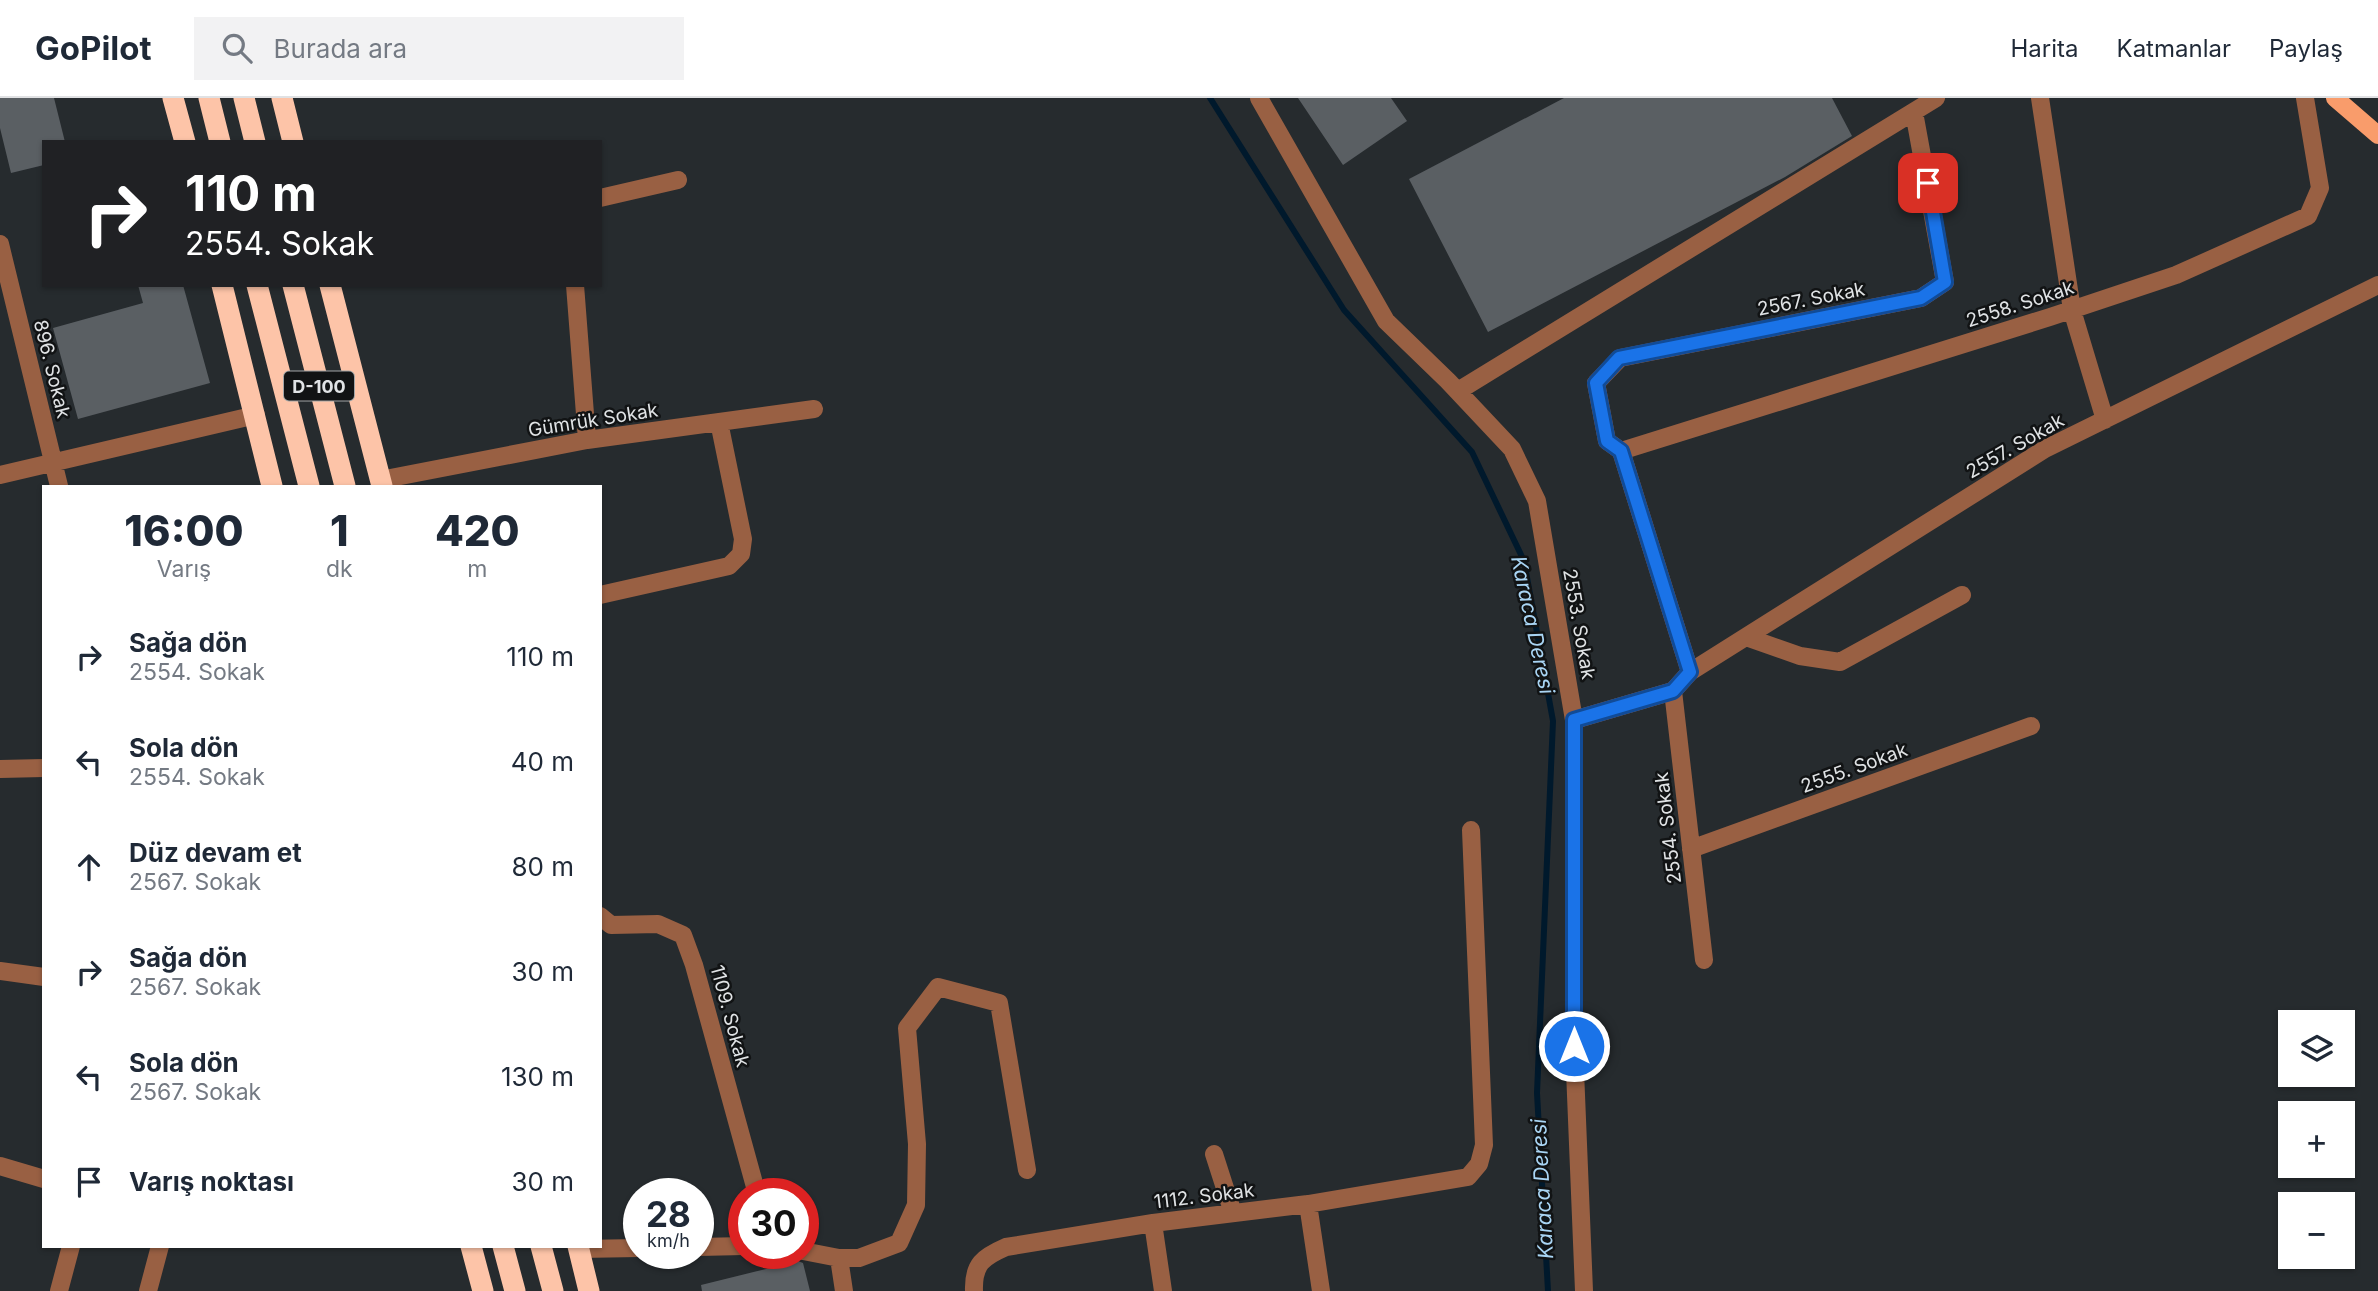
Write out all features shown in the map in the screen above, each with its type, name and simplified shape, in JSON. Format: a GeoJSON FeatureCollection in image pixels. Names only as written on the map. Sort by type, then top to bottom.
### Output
{"type":"FeatureCollection","features":[{"type":"Feature","properties":{"kind":"highway"},"geometry":{"type":"LineString","coordinates":[[173,98],[184,140]]}},
{"type":"Feature","properties":{"kind":"highway"},"geometry":{"type":"LineString","coordinates":[[209,98],[220,140]]}},
{"type":"Feature","properties":{"kind":"highway"},"geometry":{"type":"LineString","coordinates":[[244,98],[254,140]]}},
{"type":"Feature","properties":{"kind":"highway"},"geometry":{"type":"LineString","coordinates":[[282,98],[292,140]]}},
{"type":"Feature","properties":{"kind":"highway"},"geometry":{"type":"LineString","coordinates":[[223,287],[256,415],[269,485]]}},
{"type":"Feature","properties":{"kind":"highway","name":"D-100"},"geometry":{"type":"LineString","coordinates":[[258,287],[309,485]]}},
{"type":"Feature","properties":{"kind":"highway","name":"D-100"},"geometry":{"type":"LineString","coordinates":[[293,287],[345,485]]}},
{"type":"Feature","properties":{"kind":"highway"},"geometry":{"type":"LineString","coordinates":[[331,287],[381,483]]}},
{"type":"Feature","properties":{"kind":"highway"},"geometry":{"type":"LineString","coordinates":[[472,1248],[483,1291]]}},
{"type":"Feature","properties":{"kind":"highway"},"geometry":{"type":"LineString","coordinates":[[504,1248],[515,1291]]}},
{"type":"Feature","properties":{"kind":"highway"},"geometry":{"type":"LineString","coordinates":[[542,1248],[553,1291]]}},
{"type":"Feature","properties":{"kind":"highway"},"geometry":{"type":"LineString","coordinates":[[578,1248],[589,1291]]}},
{"type":"Feature","properties":{"kind":"main road"},"geometry":{"type":"LineString","coordinates":[[2335,98],[2378,135]]}},
{"type":"Feature","properties":{"kind":"street","name":"2553. Sokak"},"geometry":{"type":"LineString","coordinates":[[1259,98],[1386,321],[1458,391],[1512,449],[1537,500],[1574,720],[1574,1046],[1584,1291]]}},
{"type":"Feature","properties":{"kind":"street"},"geometry":{"type":"LineString","coordinates":[[1458,391],[1936,98]]}},
{"type":"Feature","properties":{"kind":"street"},"geometry":{"type":"LineString","coordinates":[[2040,98],[2072,310],[2105,420]]}},
{"type":"Feature","properties":{"kind":"street","name":"2558. Sokak"},"geometry":{"type":"LineString","coordinates":[[1621,451],[2176,275],[2308,216],[2320,188],[2305,98]]}},
{"type":"Feature","properties":{"kind":"street","name":"2567. Sokak"},"geometry":{"type":"LineString","coordinates":[[1621,451],[1607,441],[1596,383],[1619,358],[1921,298],[1945,282],[1914,112]]}},
{"type":"Feature","properties":{"kind":"street"},"geometry":{"type":"LineString","coordinates":[[602,198],[678,180]]}},
{"type":"Feature","properties":{"kind":"street","name":"896. Sokak"},"geometry":{"type":"LineString","coordinates":[[0,244],[58,485]]}},
{"type":"Feature","properties":{"kind":"street","name":"2557. Sokak"},"geometry":{"type":"LineString","coordinates":[[1690,672],[2046,449],[2378,285]]}},
{"type":"Feature","properties":{"kind":"street"},"geometry":{"type":"LineString","coordinates":[[575,287],[587,440]]}},
{"type":"Feature","properties":{"kind":"street","name":"Gümrük Sokak"},"geometry":{"type":"LineString","coordinates":[[381,483],[587,440],[814,410]]}},
{"type":"Feature","properties":{"kind":"street"},"geometry":{"type":"LineString","coordinates":[[0,475],[256,415]]}},
{"type":"Feature","properties":{"kind":"street"},"geometry":{"type":"LineString","coordinates":[[602,594],[729,566],[741,554],[743,539],[719,422]]}},
{"type":"Feature","properties":{"kind":"street"},"geometry":{"type":"LineString","coordinates":[[1574,720],[1673,691],[1690,672],[1621,451]]}},
{"type":"Feature","properties":{"kind":"street"},"geometry":{"type":"LineString","coordinates":[[1746,637],[1800,656],[1840,662],[1962,595]]}},
{"type":"Feature","properties":{"kind":"street","name":"2554. Sokak"},"geometry":{"type":"LineString","coordinates":[[1673,691],[1704,960]]}},
{"type":"Feature","properties":{"kind":"street","name":"2555. Sokak"},"geometry":{"type":"LineString","coordinates":[[1691,849],[2031,726]]}},
{"type":"Feature","properties":{"kind":"street"},"geometry":{"type":"LineString","coordinates":[[0,769],[42,768]]}},
{"type":"Feature","properties":{"kind":"street","name":"1112. Sokak"},"geometry":{"type":"LineString","coordinates":[[974,1291],[974,1273],[982,1261],[991,1253],[1006,1247],[1153,1223],[1308,1204],[1468,1177],[1479,1164],[1484,1144],[1471,830]]}},
{"type":"Feature","properties":{"kind":"street","name":"1109. Sokak"},"geometry":{"type":"LineString","coordinates":[[602,918],[611,925],[658,924],[683,936],[694,965],[753,1178]]}},
{"type":"Feature","properties":{"kind":"street"},"geometry":{"type":"LineString","coordinates":[[0,971],[42,977]]}},
{"type":"Feature","properties":{"kind":"street"},"geometry":{"type":"LineString","coordinates":[[819,1254],[859,1258],[899,1244],[916,1205],[917,1144],[907,1028],[938,986],[999,1003],[1027,1170]]}},
{"type":"Feature","properties":{"kind":"street"},"geometry":{"type":"LineString","coordinates":[[1214,1154],[1233,1213]]}},
{"type":"Feature","properties":{"kind":"street"},"geometry":{"type":"LineString","coordinates":[[0,1166],[42,1178]]}},
{"type":"Feature","properties":{"kind":"street"},"geometry":{"type":"LineString","coordinates":[[1308,1204],[1321,1291]]}},
{"type":"Feature","properties":{"kind":"street"},"geometry":{"type":"LineString","coordinates":[[1153,1223],[1163,1291]]}},
{"type":"Feature","properties":{"kind":"street"},"geometry":{"type":"LineString","coordinates":[[60,1291],[71,1248]]}},
{"type":"Feature","properties":{"kind":"street"},"geometry":{"type":"LineString","coordinates":[[148,1291],[159,1248]]}},
{"type":"Feature","properties":{"kind":"street"},"geometry":{"type":"LineString","coordinates":[[578,1248],[623,1248]]}},
{"type":"Feature","properties":{"kind":"street"},"geometry":{"type":"LineString","coordinates":[[839,1258],[844,1291]]}},
{"type":"Feature","properties":{"kind":"building"},"geometry":{"type":"Polygon","coordinates":[[[0,98],[54,98],[64,140],[42,140],[42,165],[11,173],[0,128],[0,98]]]}},
{"type":"Feature","properties":{"kind":"building"},"geometry":{"type":"Polygon","coordinates":[[[1298,98],[1391,98],[1407,121],[1343,165],[1298,98]]]}},
{"type":"Feature","properties":{"kind":"building"},"geometry":{"type":"Polygon","coordinates":[[[1564,98],[1832,98],[1852,136],[1785,177],[1488,332],[1409,179],[1564,98]]]}},
{"type":"Feature","properties":{"kind":"building"},"geometry":{"type":"Polygon","coordinates":[[[139,287],[184,287],[210,383],[78,419],[53,328],[143,303],[139,287]]]}},
{"type":"Feature","properties":{"kind":"building"},"geometry":{"type":"Polygon","coordinates":[[[766,1269],[804,1269],[810,1291],[702,1291],[701,1285],[766,1269]]]}},
{"type":"Feature","properties":{"kind":"waterway","name":"Karaca Deresi"},"geometry":{"type":"LineString","coordinates":[[1210,98],[1344,310],[1472,452],[1524,561],[1553,721],[1537,1093],[1548,1291]]}},
{"type":"Feature","properties":{"kind":"route"},"geometry":{"type":"LineString","coordinates":[[1574,1046],[1574,720],[1673,691],[1690,672],[1621,451],[1607,441],[1596,383],[1619,358],[1921,298],[1945,282],[1928,183]]}}]}
